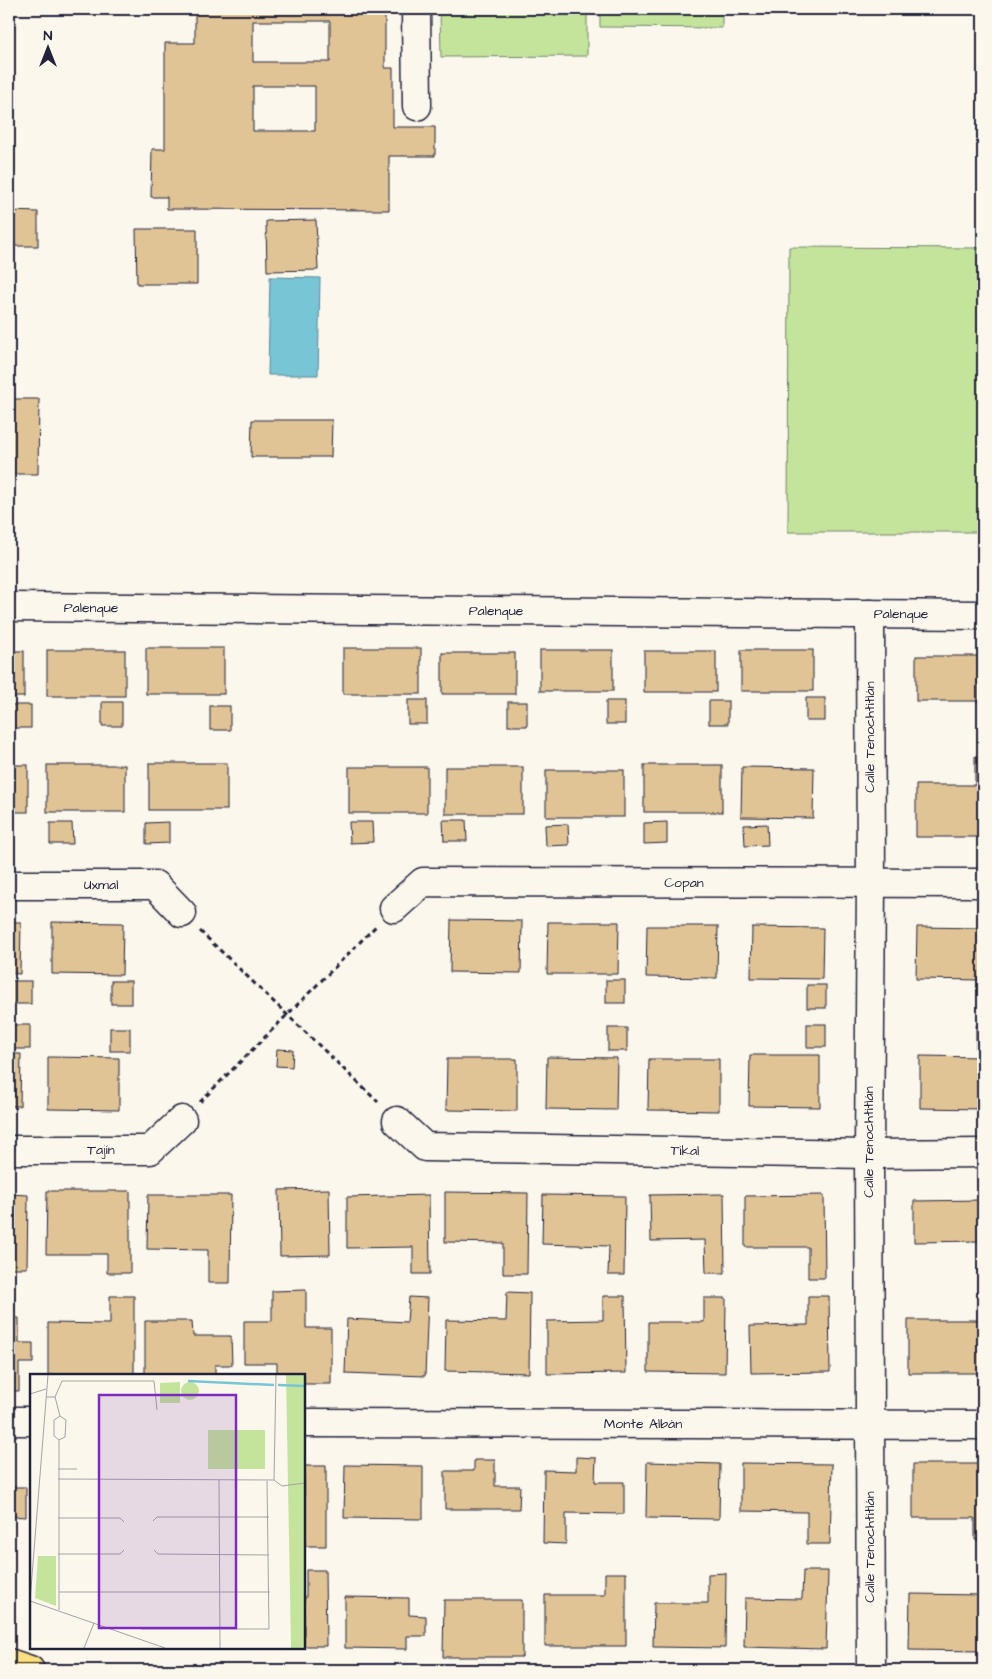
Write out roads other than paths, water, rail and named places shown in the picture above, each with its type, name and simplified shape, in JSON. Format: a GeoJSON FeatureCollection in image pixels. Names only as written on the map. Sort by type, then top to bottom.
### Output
{"type":"FeatureCollection","features":[{"type":"Feature","properties":{"kind":"main road"},"geometry":{"type":"LineString","coordinates":[[9,1663],[30,1670]]}},
{"type":"Feature","properties":{"kind":"street"},"geometry":{"type":"LineString","coordinates":[[416,9],[417,106]]}},
{"type":"Feature","properties":{"kind":"street","name":"Palenque"},"geometry":{"type":"LineString","coordinates":[[9,607],[983,615]]}},
{"type":"Feature","properties":{"kind":"street","name":"Calle Tenochtitlán"},"geometry":{"type":"LineString","coordinates":[[870,614],[869,1154],[871,1670]]}},
{"type":"Feature","properties":{"kind":"street","name":"Copan"},"geometry":{"type":"LineString","coordinates":[[394,908],[423,882],[983,883]]}},
{"type":"Feature","properties":{"kind":"street","name":"Uxmal"},"geometry":{"type":"LineString","coordinates":[[9,885],[155,884],[182,913]]}},
{"type":"Feature","properties":{"kind":"street","name":"Tajín"},"geometry":{"type":"LineString","coordinates":[[9,1150],[150,1150],[182,1120]]}},
{"type":"Feature","properties":{"kind":"street","name":"Tikal"},"geometry":{"type":"LineString","coordinates":[[397,1121],[425,1147],[983,1154]]}},
{"type":"Feature","properties":{"kind":"street"},"geometry":{"type":"LineString","coordinates":[[9,1421],[30,1421]]}},
{"type":"Feature","properties":{"kind":"street","name":"Monte Albán"},"geometry":{"type":"LineString","coordinates":[[305,1423],[983,1425]]}},
{"type":"Feature","properties":{"kind":"water"},"geometry":{"type":"Polygon","coordinates":[[[270,277],[320,278],[318,375],[268,375],[270,277]]]}}]}
